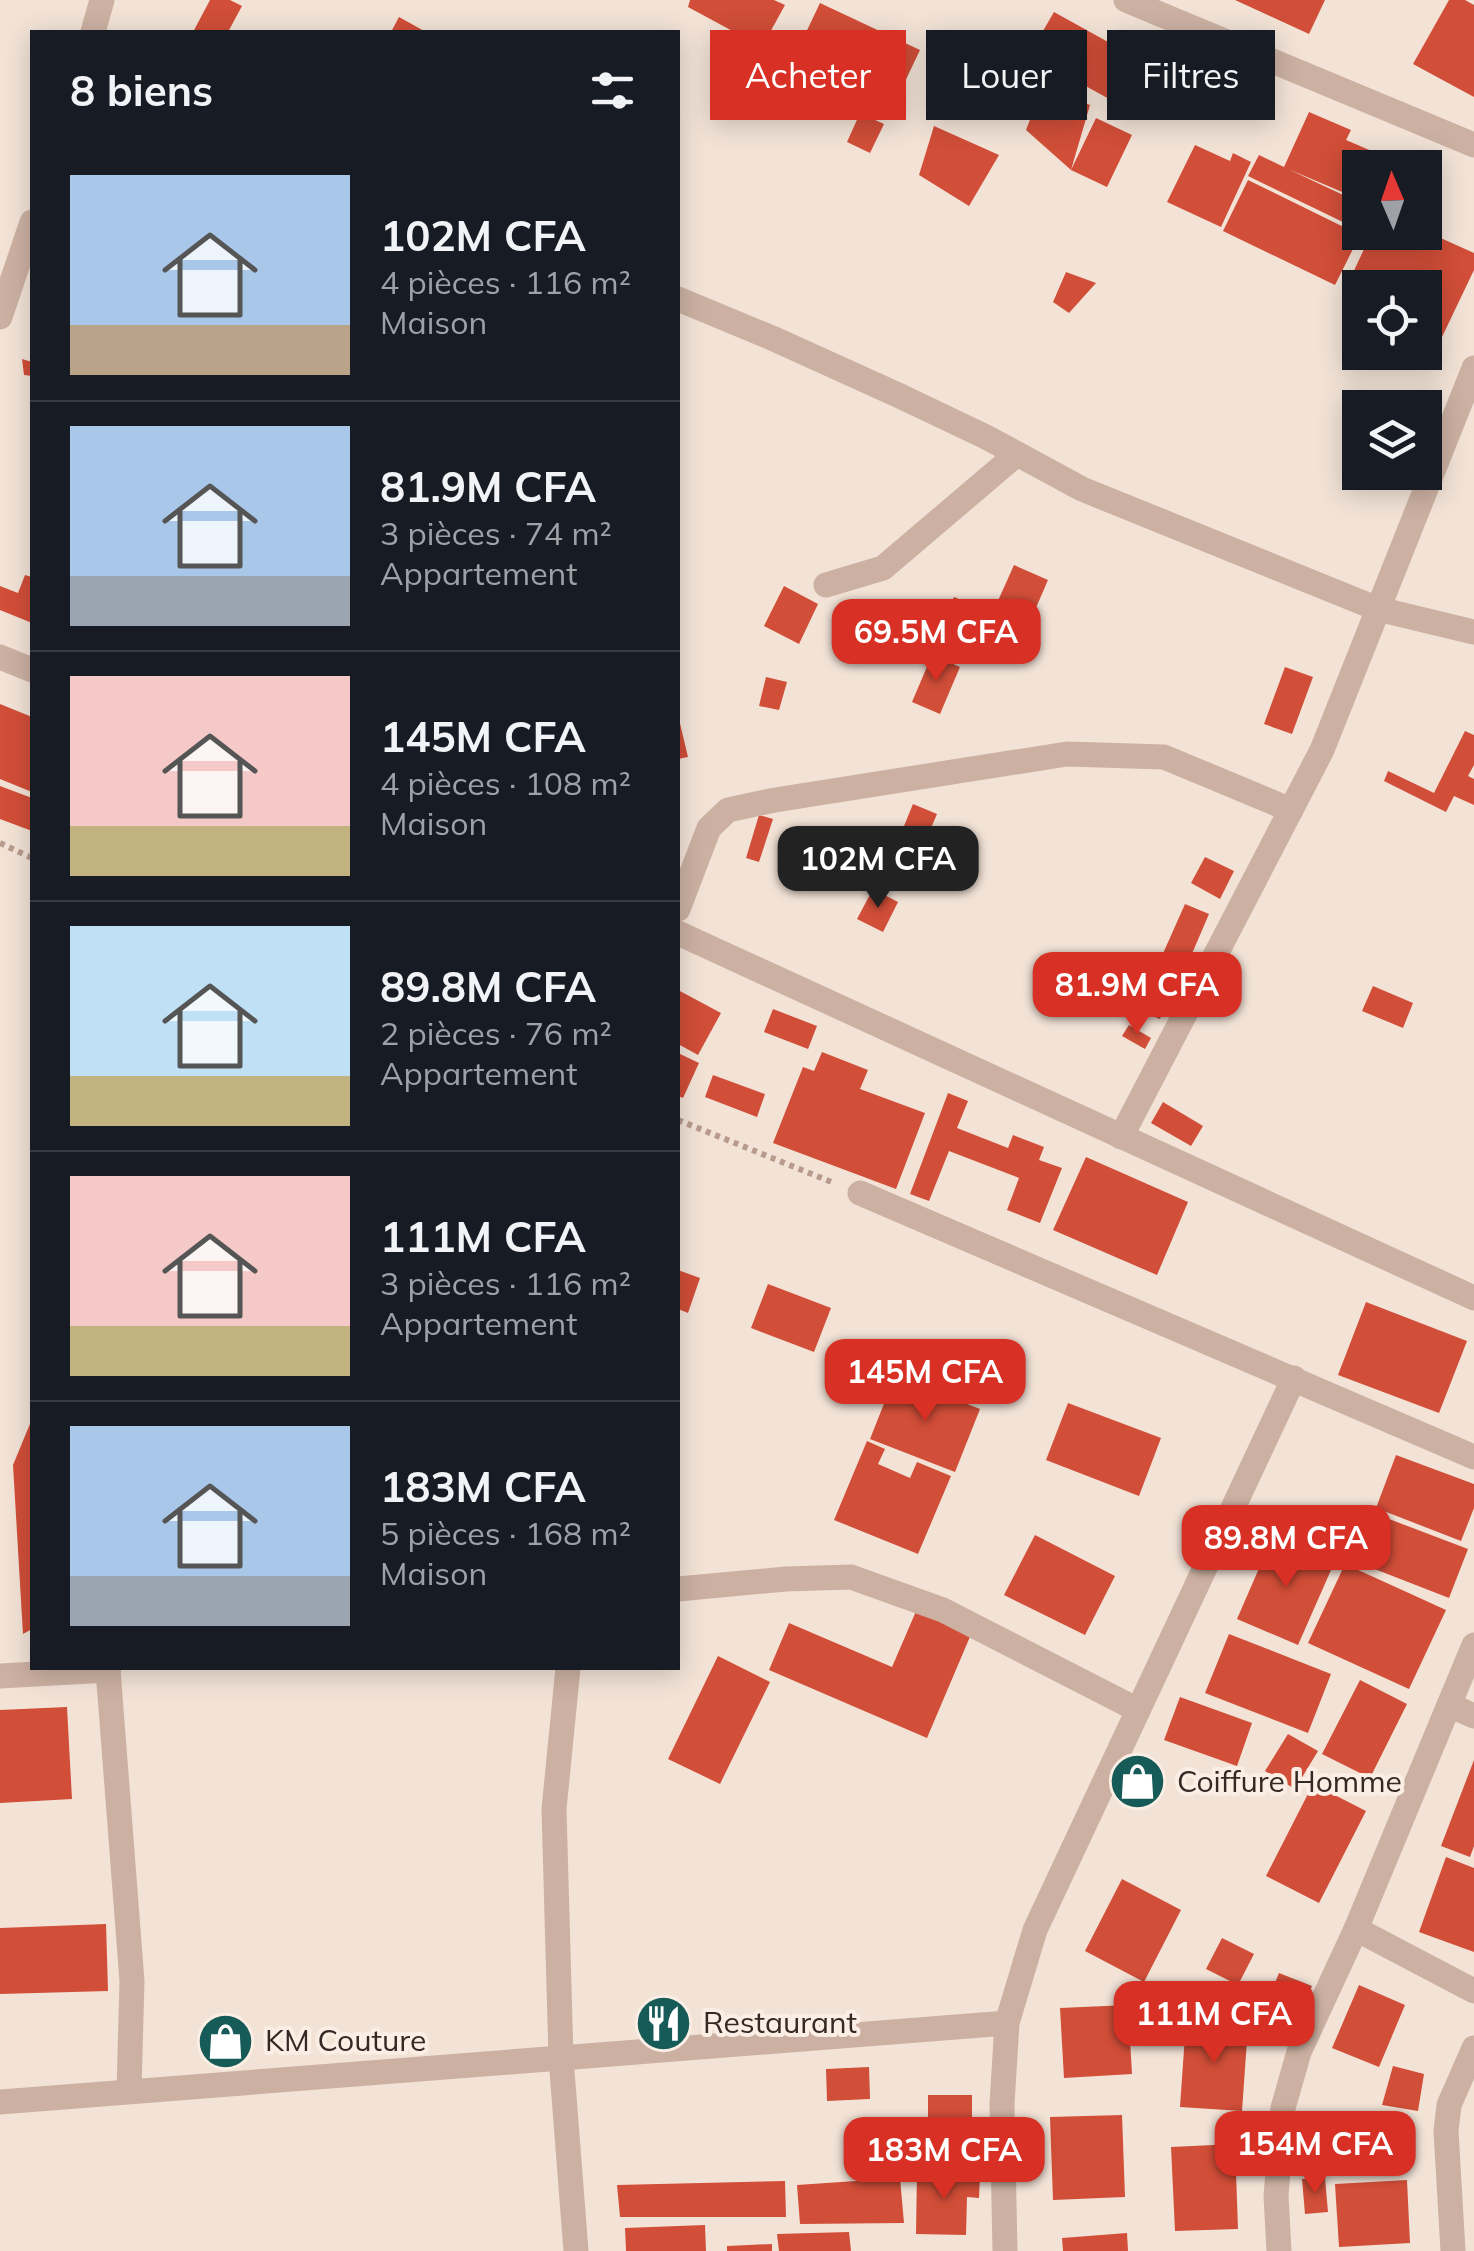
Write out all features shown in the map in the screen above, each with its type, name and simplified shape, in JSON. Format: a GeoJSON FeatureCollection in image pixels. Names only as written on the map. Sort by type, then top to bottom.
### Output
{"type":"FeatureCollection","features":[{"type":"Feature","properties":{"kind":"street"},"geometry":{"type":"LineString","coordinates":[[94,30],[102,0]]}},
{"type":"Feature","properties":{"kind":"street"},"geometry":{"type":"LineString","coordinates":[[1126,0],[1474,145]]}},
{"type":"Feature","properties":{"kind":"street"},"geometry":{"type":"LineString","coordinates":[[0,317],[30,228]]}},
{"type":"Feature","properties":{"kind":"street"},"geometry":{"type":"LineString","coordinates":[[680,301],[804,352],[1082,489],[1378,609],[1474,632]]}},
{"type":"Feature","properties":{"kind":"street"},"geometry":{"type":"LineString","coordinates":[[1121,1137],[1322,750],[1474,368]]}},
{"type":"Feature","properties":{"kind":"street"},"geometry":{"type":"LineString","coordinates":[[826,586],[883,568],[1017,454]]}},
{"type":"Feature","properties":{"kind":"street"},"geometry":{"type":"LineString","coordinates":[[0,657],[30,669]]}},
{"type":"Feature","properties":{"kind":"street"},"geometry":{"type":"LineString","coordinates":[[680,904],[709,828],[728,810],[1067,754],[1164,757],[1291,810]]}},
{"type":"Feature","properties":{"kind":"street"},"geometry":{"type":"LineString","coordinates":[[680,934],[1474,1298]]}},
{"type":"Feature","properties":{"kind":"street"},"geometry":{"type":"LineString","coordinates":[[860,1193],[1474,1456]]}},
{"type":"Feature","properties":{"kind":"street"},"geometry":{"type":"LineString","coordinates":[[1004,2251],[1002,2104],[1007,2023],[1035,1930],[1294,1378]]}},
{"type":"Feature","properties":{"kind":"street"},"geometry":{"type":"LineString","coordinates":[[680,1589],[786,1579],[851,1578],[943,1610],[1138,1710]]}},
{"type":"Feature","properties":{"kind":"street"},"geometry":{"type":"LineString","coordinates":[[1279,2251],[1276,2196],[1282,2108],[1299,2052],[1356,1929],[1474,1644]]}},
{"type":"Feature","properties":{"kind":"street"},"geometry":{"type":"LineString","coordinates":[[0,1676],[93,1670]]}},
{"type":"Feature","properties":{"kind":"street"},"geometry":{"type":"LineString","coordinates":[[109,1670],[132,1981],[129,2091]]}},
{"type":"Feature","properties":{"kind":"street"},"geometry":{"type":"LineString","coordinates":[[568,1670],[554,1809],[561,2058],[576,2251]]}},
{"type":"Feature","properties":{"kind":"street"},"geometry":{"type":"LineString","coordinates":[[1450,1705],[1474,1716]]}},
{"type":"Feature","properties":{"kind":"street"},"geometry":{"type":"LineString","coordinates":[[1356,1929],[1474,1991]]}},
{"type":"Feature","properties":{"kind":"street"},"geometry":{"type":"LineString","coordinates":[[0,2102],[1007,2023]]}},
{"type":"Feature","properties":{"kind":"street"},"geometry":{"type":"LineString","coordinates":[[1460,2249],[1446,2132],[1455,2084],[1474,2048]]}},
{"type":"Feature","properties":{"kind":"path"},"geometry":{"type":"LineString","coordinates":[[0,844],[30,857]]}},
{"type":"Feature","properties":{"kind":"path"},"geometry":{"type":"LineString","coordinates":[[680,1121],[860,1193]]}},
{"type":"Feature","properties":{"kind":"building"},"geometry":{"type":"Polygon","coordinates":[[[210,0],[230,0],[242,6],[229,30],[194,30],[210,0]]]}},
{"type":"Feature","properties":{"kind":"building"},"geometry":{"type":"Polygon","coordinates":[[[690,0],[774,0],[785,5],[771,30],[731,30],[688,7],[690,0]]]}},
{"type":"Feature","properties":{"kind":"building"},"geometry":{"type":"Polygon","coordinates":[[[1235,0],[1325,0],[1309,34],[1235,0]]]}},
{"type":"Feature","properties":{"kind":"building"},"geometry":{"type":"Polygon","coordinates":[[[1449,0],[1465,0],[1474,5],[1474,97],[1413,64],[1449,0]]]}},
{"type":"Feature","properties":{"kind":"building"},"geometry":{"type":"Polygon","coordinates":[[[820,3],[877,30],[807,30],[820,3]]]}},
{"type":"Feature","properties":{"kind":"building"},"geometry":{"type":"Polygon","coordinates":[[[1054,12],[1086,30],[1044,30],[1054,12]]]}},
{"type":"Feature","properties":{"kind":"building"},"geometry":{"type":"Polygon","coordinates":[[[399,17],[422,30],[392,30],[399,17]]]}},
{"type":"Feature","properties":{"kind":"building"},"geometry":{"type":"Polygon","coordinates":[[[1087,30],[1107,41],[1107,98],[1087,87],[1087,30]]]}},
{"type":"Feature","properties":{"kind":"building"},"geometry":{"type":"Polygon","coordinates":[[[906,43],[920,50],[906,79],[906,43]]]}},
{"type":"Feature","properties":{"kind":"building"},"geometry":{"type":"Polygon","coordinates":[[[1309,112],[1351,130],[1346,140],[1369,150],[1342,150],[1342,192],[1288,169],[1342,194],[1342,222],[1248,176],[1259,155],[1284,167],[1309,112]]]}},
{"type":"Feature","properties":{"kind":"building"},"geometry":{"type":"Polygon","coordinates":[[[1096,118],[1132,135],[1107,187],[1071,170],[1096,118]]]}},
{"type":"Feature","properties":{"kind":"building"},"geometry":{"type":"Polygon","coordinates":[[[857,120],[884,124],[870,153],[847,142],[857,120]]]}},
{"type":"Feature","properties":{"kind":"building"},"geometry":{"type":"Polygon","coordinates":[[[1030,120],[1086,120],[1071,170],[1026,130],[1030,120]]]}},
{"type":"Feature","properties":{"kind":"building"},"geometry":{"type":"Polygon","coordinates":[[[934,126],[999,155],[969,206],[919,175],[934,126]]]}},
{"type":"Feature","properties":{"kind":"building"},"geometry":{"type":"Polygon","coordinates":[[[1195,145],[1230,161],[1233,153],[1251,162],[1221,227],[1167,202],[1195,145]]]}},
{"type":"Feature","properties":{"kind":"building"},"geometry":{"type":"Polygon","coordinates":[[[1248,180],[1342,226],[1342,250],[1352,250],[1335,285],[1223,231],[1248,180]]]}},
{"type":"Feature","properties":{"kind":"building"},"geometry":{"type":"Polygon","coordinates":[[[1442,239],[1474,253],[1474,270],[1442,337],[1442,270],[1354,270],[1364,250],[1442,250],[1442,239]]]}},
{"type":"Feature","properties":{"kind":"building"},"geometry":{"type":"Polygon","coordinates":[[[1066,272],[1096,283],[1069,313],[1053,302],[1066,272]]]}},
{"type":"Feature","properties":{"kind":"building"},"geometry":{"type":"Polygon","coordinates":[[[22,359],[30,361],[30,376],[24,375],[22,359]]]}},
{"type":"Feature","properties":{"kind":"building"},"geometry":{"type":"Polygon","coordinates":[[[1014,565],[1048,580],[1032,617],[997,603],[1014,565]]]}},
{"type":"Feature","properties":{"kind":"building"},"geometry":{"type":"Polygon","coordinates":[[[25,575],[30,576],[30,622],[0,610],[0,586],[18,593],[25,575]]]}},
{"type":"Feature","properties":{"kind":"building"},"geometry":{"type":"Polygon","coordinates":[[[784,586],[818,604],[799,644],[764,626],[784,586]]]}},
{"type":"Feature","properties":{"kind":"building"},"geometry":{"type":"Polygon","coordinates":[[[954,597],[978,607],[967,630],[944,620],[954,597]]]}},
{"type":"Feature","properties":{"kind":"building"},"geometry":{"type":"Polygon","coordinates":[[[994,614],[1019,620],[1016,632],[991,625],[994,614]]]}},
{"type":"Feature","properties":{"kind":"building"},"geometry":{"type":"Polygon","coordinates":[[[984,632],[1006,643],[1002,652],[979,640],[984,632]]]}},
{"type":"Feature","properties":{"kind":"building"},"geometry":{"type":"Polygon","coordinates":[[[932,655],[960,667],[940,714],[912,702],[932,655]]]}},
{"type":"Feature","properties":{"kind":"building"},"geometry":{"type":"Polygon","coordinates":[[[1285,667],[1313,677],[1292,734],[1264,724],[1285,667]]]}},
{"type":"Feature","properties":{"kind":"building"},"geometry":{"type":"Polygon","coordinates":[[[766,677],[787,682],[779,710],[759,706],[766,677]]]}},
{"type":"Feature","properties":{"kind":"building"},"geometry":{"type":"Polygon","coordinates":[[[0,704],[30,716],[30,791],[0,779],[0,704]]]}},
{"type":"Feature","properties":{"kind":"building"},"geometry":{"type":"Polygon","coordinates":[[[680,723],[688,757],[680,759],[680,723]]]}},
{"type":"Feature","properties":{"kind":"building"},"geometry":{"type":"Polygon","coordinates":[[[1465,731],[1474,735],[1474,765],[1468,776],[1474,779],[1474,805],[1454,796],[1446,812],[1384,781],[1388,771],[1434,793],[1465,731]]]}},
{"type":"Feature","properties":{"kind":"building"},"geometry":{"type":"Polygon","coordinates":[[[0,786],[30,797],[30,830],[0,819],[0,786]]]}},
{"type":"Feature","properties":{"kind":"building"},"geometry":{"type":"Polygon","coordinates":[[[913,804],[937,814],[928,835],[904,826],[913,804]]]}},
{"type":"Feature","properties":{"kind":"building"},"geometry":{"type":"Polygon","coordinates":[[[759,815],[773,819],[759,862],[746,858],[759,815]]]}},
{"type":"Feature","properties":{"kind":"building"},"geometry":{"type":"Polygon","coordinates":[[[1205,857],[1234,871],[1220,899],[1191,883],[1205,857]]]}},
{"type":"Feature","properties":{"kind":"building"},"geometry":{"type":"Polygon","coordinates":[[[873,889],[898,902],[883,932],[857,919],[873,889]]]}},
{"type":"Feature","properties":{"kind":"building"},"geometry":{"type":"Polygon","coordinates":[[[1185,904],[1209,914],[1182,977],[1157,967],[1185,904]]]}},
{"type":"Feature","properties":{"kind":"building"},"geometry":{"type":"Polygon","coordinates":[[[1373,986],[1413,1003],[1403,1028],[1362,1011],[1373,986]]]}},
{"type":"Feature","properties":{"kind":"building"},"geometry":{"type":"Polygon","coordinates":[[[1139,987],[1168,998],[1160,1019],[1131,1007],[1139,987]]]}},
{"type":"Feature","properties":{"kind":"building"},"geometry":{"type":"Polygon","coordinates":[[[680,991],[721,1013],[698,1055],[680,1045],[680,991]]]}},
{"type":"Feature","properties":{"kind":"building"},"geometry":{"type":"Polygon","coordinates":[[[773,1009],[817,1026],[808,1049],[764,1032],[773,1009]]]}},
{"type":"Feature","properties":{"kind":"building"},"geometry":{"type":"Polygon","coordinates":[[[1129,1025],[1151,1038],[1145,1049],[1122,1036],[1129,1025]]]}},
{"type":"Feature","properties":{"kind":"building"},"geometry":{"type":"Polygon","coordinates":[[[822,1052],[868,1070],[860,1089],[925,1113],[896,1189],[773,1143],[803,1067],[814,1071],[822,1052]]]}},
{"type":"Feature","properties":{"kind":"building"},"geometry":{"type":"Polygon","coordinates":[[[680,1054],[699,1063],[683,1098],[680,1097],[680,1054]]]}},
{"type":"Feature","properties":{"kind":"building"},"geometry":{"type":"Polygon","coordinates":[[[713,1075],[765,1094],[757,1117],[705,1097],[713,1075]]]}},
{"type":"Feature","properties":{"kind":"building"},"geometry":{"type":"Polygon","coordinates":[[[948,1093],[968,1101],[957,1128],[1008,1148],[1013,1135],[1044,1147],[1039,1160],[1062,1168],[1040,1223],[1007,1210],[1019,1178],[949,1151],[929,1201],[910,1194],[948,1093]]]}},
{"type":"Feature","properties":{"kind":"building"},"geometry":{"type":"Polygon","coordinates":[[[1163,1102],[1203,1126],[1191,1146],[1151,1123],[1163,1102]]]}},
{"type":"Feature","properties":{"kind":"building"},"geometry":{"type":"Polygon","coordinates":[[[1086,1157],[1188,1202],[1157,1275],[1053,1230],[1086,1157]]]}},
{"type":"Feature","properties":{"kind":"building"},"geometry":{"type":"Polygon","coordinates":[[[680,1271],[700,1278],[688,1313],[680,1310],[680,1271]]]}},
{"type":"Feature","properties":{"kind":"building"},"geometry":{"type":"Polygon","coordinates":[[[768,1284],[831,1308],[814,1352],[751,1328],[768,1284]]]}},
{"type":"Feature","properties":{"kind":"building"},"geometry":{"type":"Polygon","coordinates":[[[1366,1302],[1467,1341],[1439,1413],[1338,1375],[1366,1302]]]}},
{"type":"Feature","properties":{"kind":"building"},"geometry":{"type":"Polygon","coordinates":[[[895,1376],[980,1409],[955,1472],[870,1439],[895,1376]]]}},
{"type":"Feature","properties":{"kind":"building"},"geometry":{"type":"Polygon","coordinates":[[[1068,1403],[1161,1438],[1139,1496],[1046,1460],[1068,1403]]]}},
{"type":"Feature","properties":{"kind":"building"},"geometry":{"type":"Polygon","coordinates":[[[30,1424],[30,1630],[23,1634],[13,1465],[30,1424]]]}},
{"type":"Feature","properties":{"kind":"building"},"geometry":{"type":"Polygon","coordinates":[[[867,1441],[885,1449],[878,1464],[910,1478],[917,1462],[951,1476],[918,1554],[834,1520],[867,1441]]]}},
{"type":"Feature","properties":{"kind":"building"},"geometry":{"type":"Polygon","coordinates":[[[1396,1455],[1474,1484],[1474,1508],[1461,1541],[1376,1508],[1396,1455]]]}},
{"type":"Feature","properties":{"kind":"building"},"geometry":{"type":"Polygon","coordinates":[[[1368,1511],[1468,1549],[1449,1598],[1349,1559],[1368,1511]]]}},
{"type":"Feature","properties":{"kind":"building"},"geometry":{"type":"Polygon","coordinates":[[[1312,1512],[1351,1527],[1346,1541],[1307,1525],[1312,1512]]]}},
{"type":"Feature","properties":{"kind":"building"},"geometry":{"type":"Polygon","coordinates":[[[1274,1534],[1335,1561],[1298,1645],[1237,1619],[1274,1534]]]}},
{"type":"Feature","properties":{"kind":"building"},"geometry":{"type":"Polygon","coordinates":[[[1035,1535],[1115,1576],[1085,1635],[1004,1595],[1035,1535]]]}},
{"type":"Feature","properties":{"kind":"building"},"geometry":{"type":"Polygon","coordinates":[[[1345,1564],[1446,1610],[1409,1689],[1308,1643],[1345,1564]]]}},
{"type":"Feature","properties":{"kind":"building"},"geometry":{"type":"Polygon","coordinates":[[[917,1609],[972,1632],[927,1738],[769,1670],[789,1623],[892,1667],[917,1609]]]}},
{"type":"Feature","properties":{"kind":"building"},"geometry":{"type":"Polygon","coordinates":[[[1229,1634],[1331,1674],[1308,1733],[1205,1693],[1229,1634]]]}},
{"type":"Feature","properties":{"kind":"building"},"geometry":{"type":"Polygon","coordinates":[[[718,1656],[770,1682],[720,1784],[668,1759],[718,1656]]]}},
{"type":"Feature","properties":{"kind":"building"},"geometry":{"type":"Polygon","coordinates":[[[1360,1680],[1407,1704],[1370,1778],[1322,1754],[1360,1680]]]}},
{"type":"Feature","properties":{"kind":"building"},"geometry":{"type":"Polygon","coordinates":[[[1180,1697],[1252,1723],[1237,1766],[1164,1740],[1180,1697]]]}},
{"type":"Feature","properties":{"kind":"building"},"geometry":{"type":"Polygon","coordinates":[[[67,1707],[72,1799],[0,1803],[0,1710],[67,1707]]]}},
{"type":"Feature","properties":{"kind":"building"},"geometry":{"type":"Polygon","coordinates":[[[1288,1734],[1318,1751],[1295,1789],[1265,1771],[1288,1734]]]}},
{"type":"Feature","properties":{"kind":"building"},"geometry":{"type":"Polygon","coordinates":[[[1474,1760],[1474,1846],[1470,1857],[1441,1846],[1474,1760]]]}},
{"type":"Feature","properties":{"kind":"building"},"geometry":{"type":"Polygon","coordinates":[[[1313,1784],[1366,1811],[1319,1903],[1266,1876],[1313,1784]]]}},
{"type":"Feature","properties":{"kind":"building"},"geometry":{"type":"Polygon","coordinates":[[[1446,1857],[1474,1868],[1474,1952],[1419,1932],[1446,1857]]]}},
{"type":"Feature","properties":{"kind":"building"},"geometry":{"type":"Polygon","coordinates":[[[1122,1879],[1181,1910],[1144,1982],[1085,1951],[1122,1879]]]}},
{"type":"Feature","properties":{"kind":"building"},"geometry":{"type":"Polygon","coordinates":[[[106,1924],[108,1991],[0,1994],[0,1928],[106,1924]]]}},
{"type":"Feature","properties":{"kind":"building"},"geometry":{"type":"Polygon","coordinates":[[[1222,1938],[1254,1954],[1238,1985],[1206,1969],[1222,1938]]]}},
{"type":"Feature","properties":{"kind":"building"},"geometry":{"type":"Polygon","coordinates":[[[1279,1973],[1312,1986],[1298,2020],[1265,2007],[1279,1973]]]}},
{"type":"Feature","properties":{"kind":"building"},"geometry":{"type":"Polygon","coordinates":[[[1359,1985],[1405,2005],[1379,2067],[1332,2048],[1359,1985]]]}},
{"type":"Feature","properties":{"kind":"building"},"geometry":{"type":"Polygon","coordinates":[[[1128,2005],[1132,2074],[1064,2078],[1060,2008],[1128,2005]]]}},
{"type":"Feature","properties":{"kind":"building"},"geometry":{"type":"Polygon","coordinates":[[[1186,2021],[1248,2026],[1242,2111],[1180,2107],[1186,2021]]]}},
{"type":"Feature","properties":{"kind":"building"},"geometry":{"type":"Polygon","coordinates":[[[1393,2066],[1424,2074],[1418,2111],[1382,2105],[1393,2066]]]}},
{"type":"Feature","properties":{"kind":"building"},"geometry":{"type":"Polygon","coordinates":[[[869,2067],[870,2099],[827,2101],[826,2069],[869,2067]]]}},
{"type":"Feature","properties":{"kind":"building"},"geometry":{"type":"Polygon","coordinates":[[[928,2095],[972,2095],[972,2165],[928,2165],[928,2095]]]}},
{"type":"Feature","properties":{"kind":"building"},"geometry":{"type":"Polygon","coordinates":[[[1122,2115],[1125,2197],[1053,2200],[1050,2117],[1122,2115]]]}},
{"type":"Feature","properties":{"kind":"building"},"geometry":{"type":"Polygon","coordinates":[[[1382,2118],[1411,2121],[1407,2161],[1379,2158],[1382,2118]]]}},
{"type":"Feature","properties":{"kind":"building"},"geometry":{"type":"Polygon","coordinates":[[[1235,2144],[1238,2229],[1175,2231],[1171,2147],[1235,2144]]]}},
{"type":"Feature","properties":{"kind":"building"},"geometry":{"type":"Polygon","coordinates":[[[917,2172],[980,2173],[979,2198],[967,2197],[966,2235],[916,2234],[917,2172]]]}},
{"type":"Feature","properties":{"kind":"building"},"geometry":{"type":"Polygon","coordinates":[[[900,2178],[904,2223],[800,2224],[797,2185],[900,2178]]]}},
{"type":"Feature","properties":{"kind":"building"},"geometry":{"type":"Polygon","coordinates":[[[1325,2178],[1328,2212],[1305,2214],[1302,2179],[1325,2178]]]}},
{"type":"Feature","properties":{"kind":"building"},"geometry":{"type":"Polygon","coordinates":[[[1407,2180],[1410,2243],[1339,2247],[1335,2184],[1407,2180]]]}},
{"type":"Feature","properties":{"kind":"building"},"geometry":{"type":"Polygon","coordinates":[[[785,2181],[786,2217],[620,2217],[617,2185],[785,2181]]]}},
{"type":"Feature","properties":{"kind":"building"},"geometry":{"type":"Polygon","coordinates":[[[705,2225],[706,2251],[626,2251],[625,2228],[705,2225]]]}},
{"type":"Feature","properties":{"kind":"building"},"geometry":{"type":"Polygon","coordinates":[[[849,2232],[851,2251],[779,2251],[777,2234],[849,2232]]]}},
{"type":"Feature","properties":{"kind":"building"},"geometry":{"type":"Polygon","coordinates":[[[1127,2233],[1128,2251],[1063,2251],[1062,2238],[1127,2233]]]}},
{"type":"Feature","properties":{"kind":"building"},"geometry":{"type":"Polygon","coordinates":[[[772,2244],[772,2251],[727,2251],[727,2246],[772,2244]]]}},
{"type":"Feature","properties":{"kind":"place","name":"Coiffure Homme"},"geometry":{"type":"Point","coordinates":[1138,1782]}},
{"type":"Feature","properties":{"kind":"place","name":"Restaurant"},"geometry":{"type":"Point","coordinates":[664,2023]}},
{"type":"Feature","properties":{"kind":"place","name":"KM Couture"},"geometry":{"type":"Point","coordinates":[226,2041]}}]}
